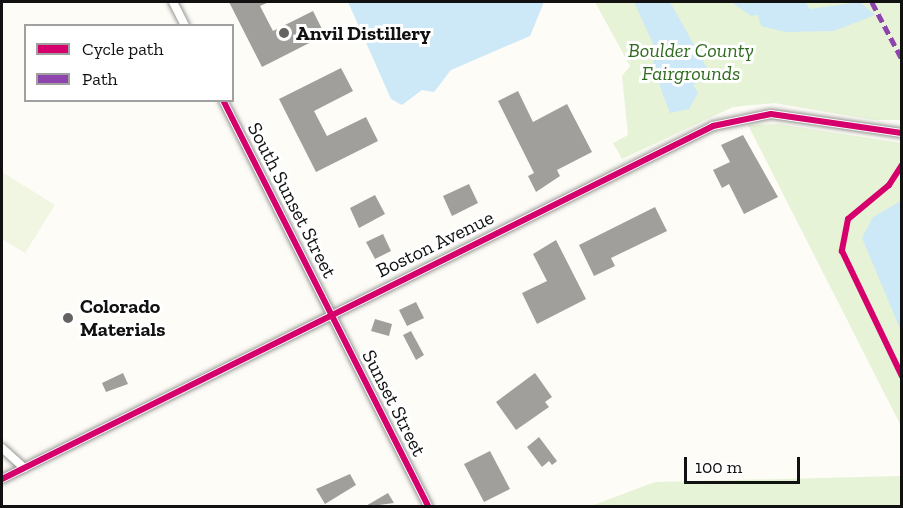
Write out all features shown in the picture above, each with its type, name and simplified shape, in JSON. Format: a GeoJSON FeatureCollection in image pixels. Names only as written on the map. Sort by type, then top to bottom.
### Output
{"type":"FeatureCollection","features":[{"type":"Feature","properties":{"kind":"street"},"geometry":{"type":"LineString","coordinates":[[173,2],[184,24]]}},
{"type":"Feature","properties":{"kind":"street","name":"South Sunset Street"},"geometry":{"type":"LineString","coordinates":[[224,102],[331,314]]}},
{"type":"Feature","properties":{"kind":"street","name":"Boston Avenue"},"geometry":{"type":"LineString","coordinates":[[2,479],[331,314],[731,119],[771,114],[902,133]]}},
{"type":"Feature","properties":{"kind":"street","name":"Sunset Street"},"geometry":{"type":"LineString","coordinates":[[331,314],[428,507]]}},
{"type":"Feature","properties":{"kind":"street"},"geometry":{"type":"LineString","coordinates":[[2,448],[24,468]]}},
{"type":"Feature","properties":{"kind":"green space","name":"Boulder County Fairgrounds"},"geometry":{"type":"Polygon","coordinates":[[[595,2],[901,2],[901,120],[873,120],[774,103],[733,107],[622,159],[613,143],[628,135],[622,76],[630,66],[595,2]]]}},
{"type":"Feature","properties":{"kind":"green space"},"geometry":{"type":"Polygon","coordinates":[[[779,124],[901,143],[901,426],[748,125],[779,124]]]}},
{"type":"Feature","properties":{"kind":"green space"},"geometry":{"type":"Polygon","coordinates":[[[2,172],[55,205],[25,253],[2,239],[2,172]]]}},
{"type":"Feature","properties":{"kind":"green space"},"geometry":{"type":"Polygon","coordinates":[[[901,476],[901,506],[591,506],[655,482],[901,476]]]}},
{"type":"Feature","properties":{"kind":"water"},"geometry":{"type":"Polygon","coordinates":[[[348,2],[544,2],[530,36],[451,70],[434,92],[422,90],[402,105],[391,99],[348,2]]]}},
{"type":"Feature","properties":{"kind":"water"},"geometry":{"type":"Polygon","coordinates":[[[634,2],[670,2],[712,77],[693,85],[698,93],[689,109],[670,113],[659,84],[659,72],[653,70],[654,46],[634,2]]]}},
{"type":"Feature","properties":{"kind":"water"},"geometry":{"type":"Polygon","coordinates":[[[731,2],[805,2],[810,9],[860,2],[875,15],[834,31],[785,32],[761,26],[758,15],[751,16],[731,2]]]}},
{"type":"Feature","properties":{"kind":"water"},"geometry":{"type":"Polygon","coordinates":[[[901,201],[901,331],[862,238],[873,217],[901,201]]]}},
{"type":"Feature","properties":{"kind":"building","name":"Anvil Distillery"},"geometry":{"type":"Polygon","coordinates":[[[229,2],[269,2],[260,6],[273,31],[313,11],[325,35],[262,67],[229,2]]]}},
{"type":"Feature","properties":{"kind":"building"},"geometry":{"type":"Polygon","coordinates":[[[341,68],[353,91],[314,111],[327,136],[366,117],[378,141],[316,172],[279,99],[341,68]]]}},
{"type":"Feature","properties":{"kind":"building"},"geometry":{"type":"Polygon","coordinates":[[[518,91],[533,122],[567,104],[592,152],[557,170],[560,176],[536,192],[528,176],[534,173],[498,101],[518,91]]]}},
{"type":"Feature","properties":{"kind":"building"},"geometry":{"type":"Polygon","coordinates":[[[743,135],[778,197],[744,214],[729,184],[722,188],[713,170],[730,162],[721,145],[743,135]]]}},
{"type":"Feature","properties":{"kind":"building"},"geometry":{"type":"Polygon","coordinates":[[[469,184],[478,203],[452,216],[443,196],[469,184]]]}},
{"type":"Feature","properties":{"kind":"building"},"geometry":{"type":"Polygon","coordinates":[[[375,195],[385,214],[359,228],[350,208],[375,195]]]}},
{"type":"Feature","properties":{"kind":"building"},"geometry":{"type":"Polygon","coordinates":[[[655,207],[667,231],[611,258],[615,266],[594,276],[579,245],[655,207]]]}},
{"type":"Feature","properties":{"kind":"building"},"geometry":{"type":"Polygon","coordinates":[[[383,234],[391,251],[375,259],[366,242],[383,234]]]}},
{"type":"Feature","properties":{"kind":"building"},"geometry":{"type":"Polygon","coordinates":[[[556,240],[586,299],[537,324],[522,293],[547,281],[533,254],[556,240]]]}},
{"type":"Feature","properties":{"kind":"building"},"geometry":{"type":"Polygon","coordinates":[[[416,302],[424,318],[407,326],[399,310],[416,302]]]}},
{"type":"Feature","properties":{"kind":"building"},"geometry":{"type":"Polygon","coordinates":[[[375,319],[392,324],[389,336],[371,331],[375,319]]]}},
{"type":"Feature","properties":{"kind":"building"},"geometry":{"type":"Polygon","coordinates":[[[411,331],[424,355],[416,360],[403,335],[411,331]]]}},
{"type":"Feature","properties":{"kind":"building"},"geometry":{"type":"Polygon","coordinates":[[[123,373],[128,384],[106,392],[102,383],[123,373]]]}},
{"type":"Feature","properties":{"kind":"building"},"geometry":{"type":"Polygon","coordinates":[[[535,373],[552,397],[545,402],[549,407],[516,430],[496,402],[535,373]]]}},
{"type":"Feature","properties":{"kind":"building"},"geometry":{"type":"Polygon","coordinates":[[[539,437],[557,461],[552,465],[549,461],[542,467],[527,447],[539,437]]]}},
{"type":"Feature","properties":{"kind":"building"},"geometry":{"type":"Polygon","coordinates":[[[490,451],[510,489],[484,502],[464,464],[490,451]]]}},
{"type":"Feature","properties":{"kind":"building"},"geometry":{"type":"Polygon","coordinates":[[[350,474],[356,485],[325,504],[316,489],[350,474]]]}},
{"type":"Feature","properties":{"kind":"building"},"geometry":{"type":"Polygon","coordinates":[[[388,493],[394,503],[364,507],[388,493]]]}},
{"type":"Feature","properties":{"kind":"marked path"},"geometry":{"type":"LineString","coordinates":[[872,2],[902,59]]}},
{"type":"Feature","properties":{"kind":"cycle path"},"geometry":{"type":"LineString","coordinates":[[224,102],[428,506]]}},
{"type":"Feature","properties":{"kind":"cycle path"},"geometry":{"type":"LineString","coordinates":[[2,479],[713,126],[771,114],[902,133]]}},
{"type":"Feature","properties":{"kind":"cycle path"},"geometry":{"type":"LineString","coordinates":[[902,165],[889,185],[848,219],[842,251],[902,376]]}},
{"type":"Feature","properties":{"kind":"place","name":"Anvil Distillery"},"geometry":{"type":"Point","coordinates":[284,33]}},
{"type":"Feature","properties":{"kind":"place","name":"Colorado Materials"},"geometry":{"type":"Point","coordinates":[68,318]}}]}
